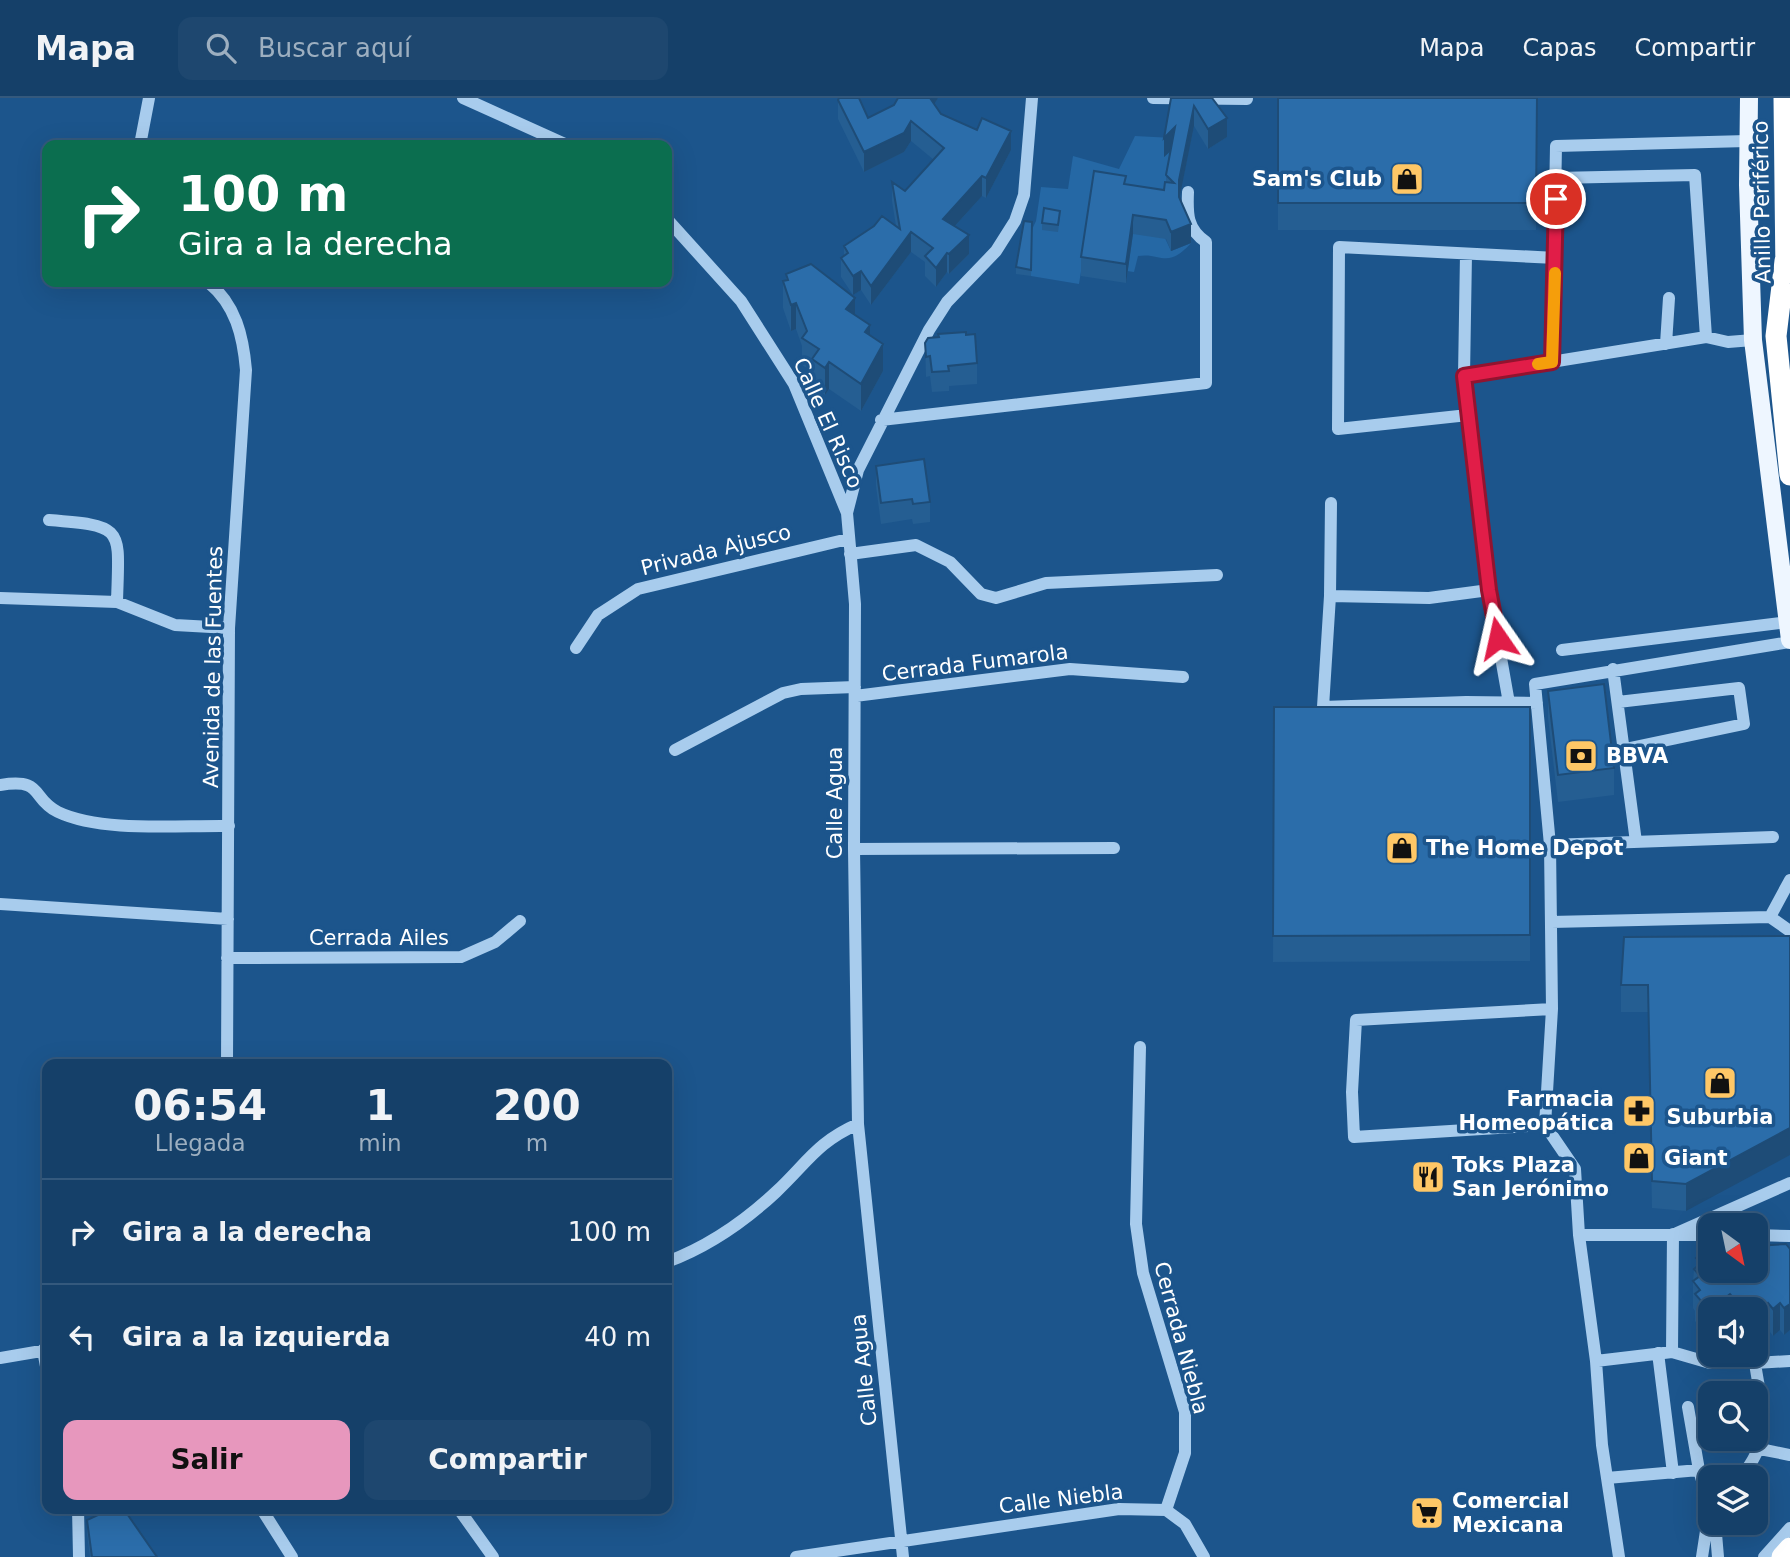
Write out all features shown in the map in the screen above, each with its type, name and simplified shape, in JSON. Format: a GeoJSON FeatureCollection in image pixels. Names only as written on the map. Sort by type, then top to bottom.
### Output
{"type":"FeatureCollection","features":[{"type":"Feature","properties":{"kind":"highway","name":"Anillo Periférico"},"geometry":{"type":"LineString","coordinates":[[1784,98],[1785,261],[1790,304]]}},
{"type":"Feature","properties":{"kind":"highway"},"geometry":{"type":"LineString","coordinates":[[1785,261],[1776,336],[1790,475]]}},
{"type":"Feature","properties":{"kind":"highway"},"geometry":{"type":"LineString","coordinates":[[1782,1557],[1790,1548]]}},
{"type":"Feature","properties":{"kind":"main road"},"geometry":{"type":"LineString","coordinates":[[1749,98],[1747,141],[1752,340],[1790,641]]}},
{"type":"Feature","properties":{"kind":"street"},"geometry":{"type":"LineString","coordinates":[[142,140],[149,98]]}},
{"type":"Feature","properties":{"kind":"street"},"geometry":{"type":"LineString","coordinates":[[463,98],[557,140]]}},
{"type":"Feature","properties":{"kind":"street","name":"Calle Agua"},"geometry":{"type":"LineString","coordinates":[[903,1557],[858,1124],[854,849],[855,604],[847,513],[858,470],[881,420],[929,330],[947,302],[996,251],[1016,221],[1025,185],[1032,98]]}},
{"type":"Feature","properties":{"kind":"street"},"geometry":{"type":"LineString","coordinates":[[1153,98],[1247,99]]}},
{"type":"Feature","properties":{"kind":"street"},"geometry":{"type":"LineString","coordinates":[[1552,362],[1556,146],[1747,141]]}},
{"type":"Feature","properties":{"kind":"street"},"geometry":{"type":"LineString","coordinates":[[1556,178],[1695,175],[1706,337]]}},
{"type":"Feature","properties":{"kind":"street"},"geometry":{"type":"LineString","coordinates":[[881,420],[1206,383],[1206,242],[1190,226],[1187,212],[1188,192]]}},
{"type":"Feature","properties":{"kind":"street","name":"Calle El Risco"},"geometry":{"type":"LineString","coordinates":[[672,225],[741,301],[794,384],[847,513]]}},
{"type":"Feature","properties":{"kind":"street"},"geometry":{"type":"LineString","coordinates":[[1468,415],[1338,429],[1339,247],[1556,258]]}},
{"type":"Feature","properties":{"kind":"street"},"geometry":{"type":"LineString","coordinates":[[1466,254],[1464,376],[1489,590],[1509,703]]}},
{"type":"Feature","properties":{"kind":"street","name":"Avenida de las Fuentes"},"geometry":{"type":"LineString","coordinates":[[212,287],[235,314],[243,341],[246,370],[229,628],[227,1059]]}},
{"type":"Feature","properties":{"kind":"street"},"geometry":{"type":"LineString","coordinates":[[1666,344],[1669,299]]}},
{"type":"Feature","properties":{"kind":"street"},"geometry":{"type":"LineString","coordinates":[[1464,376],[1706,337],[1728,342],[1752,340]]}},
{"type":"Feature","properties":{"kind":"street"},"geometry":{"type":"LineString","coordinates":[[1331,503],[1330,596],[1323,707],[1537,703]]}},
{"type":"Feature","properties":{"kind":"street"},"geometry":{"type":"LineString","coordinates":[[49,520],[100,524],[111,531],[118,542],[117,602]]}},
{"type":"Feature","properties":{"kind":"street","name":"Privada Ajusco"},"geometry":{"type":"LineString","coordinates":[[576,648],[598,615],[638,589],[848,539]]}},
{"type":"Feature","properties":{"kind":"street"},"geometry":{"type":"LineString","coordinates":[[850,554],[916,545],[950,562],[981,594],[996,598],[1046,583],[1217,575]]}},
{"type":"Feature","properties":{"kind":"street"},"geometry":{"type":"LineString","coordinates":[[1330,596],[1429,598],[1489,590]]}},
{"type":"Feature","properties":{"kind":"street"},"geometry":{"type":"LineString","coordinates":[[0,598],[117,602],[175,625],[229,628]]}},
{"type":"Feature","properties":{"kind":"street"},"geometry":{"type":"LineString","coordinates":[[1562,650],[1788,622]]}},
{"type":"Feature","properties":{"kind":"street"},"geometry":{"type":"LineString","coordinates":[[1619,1557],[1606,1478],[1596,1361],[1579,1235],[1575,1169],[1545,1125],[1552,1009],[1550,845],[1535,684],[1790,641]]}},
{"type":"Feature","properties":{"kind":"street","name":"Cerrada Fumarola"},"geometry":{"type":"LineString","coordinates":[[675,750],[783,693],[855,691],[1070,669],[1183,677]]}},
{"type":"Feature","properties":{"kind":"street"},"geometry":{"type":"LineString","coordinates":[[1613,669],[1636,842]]}},
{"type":"Feature","properties":{"kind":"street"},"geometry":{"type":"LineString","coordinates":[[1618,702],[1739,688],[1744,724],[1625,749]]}},
{"type":"Feature","properties":{"kind":"street"},"geometry":{"type":"LineString","coordinates":[[0,785],[19,782],[33,786],[57,811],[93,821],[229,826]]}},
{"type":"Feature","properties":{"kind":"street"},"geometry":{"type":"LineString","coordinates":[[1550,845],[1773,837]]}},
{"type":"Feature","properties":{"kind":"street"},"geometry":{"type":"LineString","coordinates":[[854,849],[1114,848]]}},
{"type":"Feature","properties":{"kind":"street"},"geometry":{"type":"LineString","coordinates":[[1770,917],[1790,880]]}},
{"type":"Feature","properties":{"kind":"street"},"geometry":{"type":"LineString","coordinates":[[0,904],[228,919]]}},
{"type":"Feature","properties":{"kind":"street"},"geometry":{"type":"LineString","coordinates":[[1551,922],[1770,917],[1790,930]]}},
{"type":"Feature","properties":{"kind":"street","name":"Cerrada Ailes"},"geometry":{"type":"LineString","coordinates":[[227,958],[461,957],[495,942],[520,921]]}},
{"type":"Feature","properties":{"kind":"street"},"geometry":{"type":"LineString","coordinates":[[1545,1125],[1354,1137],[1352,1092],[1356,1020],[1552,1009]]}},
{"type":"Feature","properties":{"kind":"street","name":"Cerrada Niebla"},"geometry":{"type":"LineString","coordinates":[[1140,1047],[1136,1224],[1143,1273],[1185,1412],[1185,1453],[1166,1510]]}},
{"type":"Feature","properties":{"kind":"street"},"geometry":{"type":"LineString","coordinates":[[672,1259],[728,1231],[776,1192],[813,1150],[858,1124]]}},
{"type":"Feature","properties":{"kind":"street"},"geometry":{"type":"LineString","coordinates":[[1673,1234],[1790,1183]]}},
{"type":"Feature","properties":{"kind":"street"},"geometry":{"type":"LineString","coordinates":[[1672,1352],[1673,1234]]}},
{"type":"Feature","properties":{"kind":"street"},"geometry":{"type":"LineString","coordinates":[[1579,1235],[1698,1235]]}},
{"type":"Feature","properties":{"kind":"street"},"geometry":{"type":"LineString","coordinates":[[1768,1235],[1790,1236]]}},
{"type":"Feature","properties":{"kind":"street"},"geometry":{"type":"LineString","coordinates":[[0,1358],[42,1351]]}},
{"type":"Feature","properties":{"kind":"street"},"geometry":{"type":"LineString","coordinates":[[1596,1361],[1672,1352],[1698,1360]]}},
{"type":"Feature","properties":{"kind":"street"},"geometry":{"type":"LineString","coordinates":[[1658,1353],[1672,1472]]}},
{"type":"Feature","properties":{"kind":"street"},"geometry":{"type":"LineString","coordinates":[[1768,1362],[1790,1361]]}},
{"type":"Feature","properties":{"kind":"street"},"geometry":{"type":"LineString","coordinates":[[1688,1407],[1698,1465]]}},
{"type":"Feature","properties":{"kind":"street"},"geometry":{"type":"LineString","coordinates":[[1768,1451],[1790,1455]]}},
{"type":"Feature","properties":{"kind":"street"},"geometry":{"type":"LineString","coordinates":[[1606,1478],[1698,1470]]}},
{"type":"Feature","properties":{"kind":"street","name":"Calle Niebla"},"geometry":{"type":"LineString","coordinates":[[796,1557],[1119,1508],[1166,1510]]}},
{"type":"Feature","properties":{"kind":"street"},"geometry":{"type":"LineString","coordinates":[[1166,1510],[1185,1524],[1204,1557]]}},
{"type":"Feature","properties":{"kind":"street"},"geometry":{"type":"LineString","coordinates":[[78,1514],[79,1557]]}},
{"type":"Feature","properties":{"kind":"street"},"geometry":{"type":"LineString","coordinates":[[265,1514],[292,1557]]}},
{"type":"Feature","properties":{"kind":"street"},"geometry":{"type":"LineString","coordinates":[[462,1514],[493,1557]]}},
{"type":"Feature","properties":{"kind":"street"},"geometry":{"type":"LineString","coordinates":[[1764,1557],[1790,1528]]}},
{"type":"Feature","properties":{"kind":"street"},"geometry":{"type":"LineString","coordinates":[[1703,1557],[1706,1535]]}},
{"type":"Feature","properties":{"kind":"street"},"geometry":{"type":"LineString","coordinates":[[1716,1535],[1718,1557]]}},
{"type":"Feature","properties":{"kind":"shaded area"},"geometry":{"type":"Polygon","coordinates":[[[1135,136],[1173,138],[1164,209],[1094,191],[1079,284],[1031,276],[1031,253],[1026,242],[1036,221],[1041,187],[1068,189],[1073,156],[1119,169],[1135,136]]]}},
{"type":"Feature","properties":{"kind":"shaded area"},"geometry":{"type":"Polygon","coordinates":[[[1158,223],[1171,251],[1191,243],[1170,258],[1138,256],[1134,272],[1127,271],[1129,256],[1120,232],[1158,223]]]}},
{"type":"Feature","properties":{"kind":"building"},"geometry":{"type":"Polygon","coordinates":[[[839,98],[859,98],[868,118],[894,105],[898,98],[930,98],[941,114],[977,130],[982,118],[1011,131],[986,178],[982,176],[943,219],[969,235],[947,253],[936,268],[925,256],[933,248],[911,232],[871,286],[861,271],[853,276],[841,258],[848,253],[844,246],[874,226],[882,216],[900,229],[892,182],[905,191],[944,148],[911,121],[904,133],[864,152],[839,98]]]}},
{"type":"Feature","properties":{"kind":"building"},"geometry":{"type":"Polygon","coordinates":[[[1171,98],[1212,98],[1227,118],[1208,129],[1194,106],[1179,180],[1179,197],[1191,224],[1171,232],[1166,220],[1133,215],[1126,264],[1081,257],[1094,171],[1126,176],[1124,184],[1164,190],[1165,182],[1174,183],[1166,175],[1175,127],[1164,138],[1171,98]]]}},
{"type":"Feature","properties":{"kind":"building","name":"Sam's Club"},"geometry":{"type":"Polygon","coordinates":[[[1278,98],[1537,98],[1536,203],[1278,203],[1278,98]]]}},
{"type":"Feature","properties":{"kind":"building"},"geometry":{"type":"Polygon","coordinates":[[[1044,208],[1060,211],[1058,225],[1042,223],[1044,208]]]}},
{"type":"Feature","properties":{"kind":"building"},"geometry":{"type":"Polygon","coordinates":[[[1024,221],[1032,222],[1031,270],[1016,267],[1024,221]]]}},
{"type":"Feature","properties":{"kind":"building"},"geometry":{"type":"Polygon","coordinates":[[[811,264],[855,298],[846,309],[870,325],[865,332],[883,344],[861,384],[829,362],[825,368],[812,359],[819,349],[802,338],[807,331],[796,303],[791,305],[783,281],[788,280],[786,274],[811,264]]]}},
{"type":"Feature","properties":{"kind":"building"},"geometry":{"type":"Polygon","coordinates":[[[966,332],[966,335],[975,334],[977,363],[948,366],[949,371],[932,372],[930,356],[926,357],[925,343],[928,338],[939,337],[938,334],[966,332]]]}},
{"type":"Feature","properties":{"kind":"building"},"geometry":{"type":"Polygon","coordinates":[[[924,459],[930,502],[913,504],[912,499],[881,503],[876,466],[924,459]]]}},
{"type":"Feature","properties":{"kind":"building","name":"BBVA"},"geometry":{"type":"Polygon","coordinates":[[[1604,684],[1614,768],[1558,775],[1548,691],[1604,684]]]}},
{"type":"Feature","properties":{"kind":"building","name":"The Home Depot"},"geometry":{"type":"Polygon","coordinates":[[[1274,707],[1530,707],[1530,935],[1273,936],[1274,707]]]}},
{"type":"Feature","properties":{"kind":"building","name":"Suburbia"},"geometry":{"type":"Polygon","coordinates":[[[1790,936],[1790,1128],[1686,1184],[1652,1181],[1648,985],[1621,985],[1624,937],[1790,936]]]}},
{"type":"Feature","properties":{"kind":"building"},"geometry":{"type":"Polygon","coordinates":[[[1786,1244],[1790,1249],[1790,1304],[1784,1308],[1780,1303],[1773,1309],[1768,1303],[1768,1297],[1733,1297],[1730,1294],[1726,1297],[1698,1297],[1695,1294],[1700,1290],[1693,1281],[1698,1277],[1698,1283],[1768,1283],[1768,1245],[1786,1244]]]}},
{"type":"Feature","properties":{"kind":"building"},"geometry":{"type":"Polygon","coordinates":[[[100,1514],[127,1514],[157,1557],[92,1557],[87,1520],[100,1514]]]}},
{"type":"Feature","properties":{"kind":"slow traffic"},"geometry":{"type":"LineString","coordinates":[[1538,364],[1552,362],[1555,273]]}},
{"type":"Feature","properties":{"kind":"place","name":"Sam's Club"},"geometry":{"type":"Point","coordinates":[1407,179]}},
{"type":"Feature","properties":{"kind":"place","name":"BBVA"},"geometry":{"type":"Point","coordinates":[1581,756]}},
{"type":"Feature","properties":{"kind":"place","name":"The Home Depot"},"geometry":{"type":"Point","coordinates":[1402,848]}},
{"type":"Feature","properties":{"kind":"place","name":"Suburbia"},"geometry":{"type":"Point","coordinates":[1720,1083]}},
{"type":"Feature","properties":{"kind":"place","name":"Farmacia Homeopática"},"geometry":{"type":"Point","coordinates":[1639,1111]}},
{"type":"Feature","properties":{"kind":"place","name":"Giant"},"geometry":{"type":"Point","coordinates":[1639,1158]}},
{"type":"Feature","properties":{"kind":"place","name":"Toks Plaza San Jerónimo"},"geometry":{"type":"Point","coordinates":[1428,1177]}},
{"type":"Feature","properties":{"kind":"place","name":"Comercial Mexicana"},"geometry":{"type":"Point","coordinates":[1427,1513]}},
{"type":"Feature","properties":{"kind":"route"},"geometry":{"type":"LineString","coordinates":[[1498,638],[1489,590],[1464,376],[1552,362],[1556,199]]}}]}
